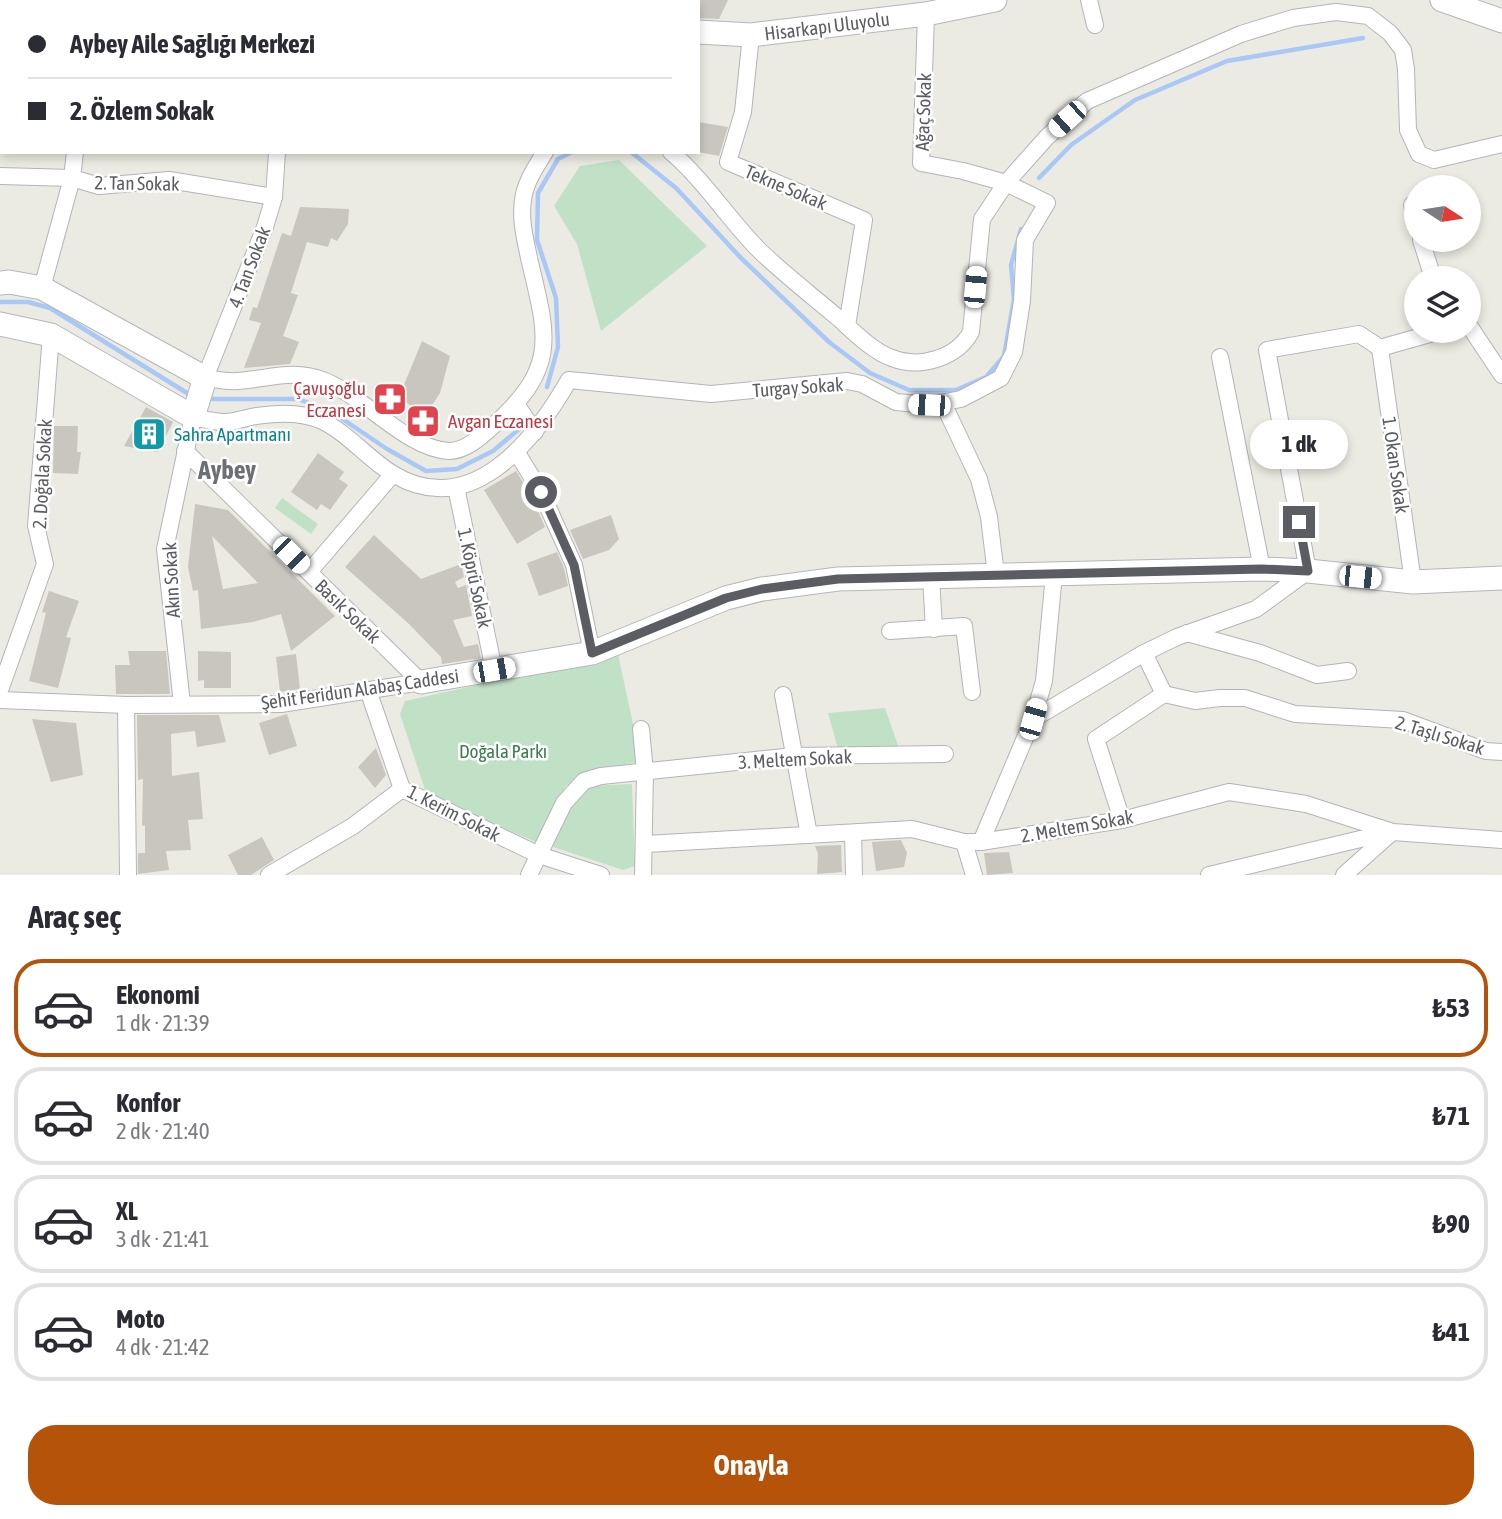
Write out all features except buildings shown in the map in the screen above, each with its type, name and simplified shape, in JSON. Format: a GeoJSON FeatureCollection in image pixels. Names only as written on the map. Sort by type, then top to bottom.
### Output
{"type":"FeatureCollection","features":[{"type":"Feature","properties":{"kind":"street","name":"Hisarkapı Uluyolu"},"geometry":{"type":"LineString","coordinates":[[700,32],[751,35],[926,14],[995,0]]}},
{"type":"Feature","properties":{"kind":"street"},"geometry":{"type":"LineString","coordinates":[[1089,0],[1095,25]]}},
{"type":"Feature","properties":{"kind":"street"},"geometry":{"type":"LineString","coordinates":[[1441,0],[1502,21]]}},
{"type":"Feature","properties":{"kind":"street"},"geometry":{"type":"LineString","coordinates":[[673,154],[760,251],[881,353],[894,359],[935,360],[955,352],[965,343],[971,332],[982,219],[1006,183],[1047,137],[1087,101],[1241,33],[1293,18],[1336,12],[1368,16],[1390,33],[1402,50],[1406,69],[1408,130],[1419,154],[1434,160],[1502,144]]}},
{"type":"Feature","properties":{"kind":"street","name":"Ağaç Sokak"},"geometry":{"type":"LineString","coordinates":[[926,14],[921,163],[1006,183]]}},
{"type":"Feature","properties":{"kind":"street","name":"Tekne Sokak"},"geometry":{"type":"LineString","coordinates":[[751,35],[743,112],[728,162],[864,220],[847,326]]}},
{"type":"Feature","properties":{"kind":"street"},"geometry":{"type":"LineString","coordinates":[[42,288],[72,178],[75,154]]}},
{"type":"Feature","properties":{"kind":"street","name":"4. Tan Sokak"},"geometry":{"type":"LineString","coordinates":[[205,378],[265,227],[274,197],[277,154]]}},
{"type":"Feature","properties":{"kind":"street"},"geometry":{"type":"LineString","coordinates":[[0,283],[42,288],[205,378],[233,382],[299,373],[325,381],[351,394],[421,444],[453,451],[468,446],[516,404],[534,378],[544,351],[544,320],[522,227],[523,198],[531,174],[544,154]]}},
{"type":"Feature","properties":{"kind":"street","name":"2. Tan Sokak"},"geometry":{"type":"LineString","coordinates":[[0,176],[72,178],[99,186],[169,180],[274,197]]}},
{"type":"Feature","properties":{"kind":"street","name":"Turgay Sokak"},"geometry":{"type":"LineString","coordinates":[[535,432],[569,380],[711,394],[846,381],[862,384],[896,402],[929,405],[961,399],[1001,378],[1014,352],[1022,301],[1025,240],[1047,203],[1006,183]]}},
{"type":"Feature","properties":{"kind":"street"},"geometry":{"type":"LineString","coordinates":[[0,324],[51,335],[192,417],[225,422],[285,413],[320,420],[393,474],[414,484],[431,488],[456,487],[479,479],[517,453],[535,432],[516,404]]}},
{"type":"Feature","properties":{"kind":"street"},"geometry":{"type":"LineString","coordinates":[[1033,719],[1144,653],[1187,633],[1256,609],[1308,571],[1267,350],[1359,334],[1380,348],[1404,341]]}},
{"type":"Feature","properties":{"kind":"street","name":"2. Doğala Sokak"},"geometry":{"type":"LineString","coordinates":[[0,690],[45,564],[36,526],[51,335]]}},
{"type":"Feature","properties":{"kind":"street"},"geometry":{"type":"LineString","coordinates":[[1481,343],[1502,375]]}},
{"type":"Feature","properties":{"kind":"street","name":"1. Okan Sokak"},"geometry":{"type":"LineString","coordinates":[[1380,348],[1413,583]]}},
{"type":"Feature","properties":{"kind":"street"},"geometry":{"type":"LineString","coordinates":[[1220,357],[1262,569]]}},
{"type":"Feature","properties":{"kind":"street"},"geometry":{"type":"LineString","coordinates":[[192,417],[205,378]]}},
{"type":"Feature","properties":{"kind":"street"},"geometry":{"type":"LineString","coordinates":[[943,403],[979,479],[989,517],[996,575]]}},
{"type":"Feature","properties":{"kind":"street","name":"Akın Sokak"},"geometry":{"type":"LineString","coordinates":[[182,704],[165,549],[192,417]]}},
{"type":"Feature","properties":{"kind":"street","name":"Basık Sokak"},"geometry":{"type":"LineString","coordinates":[[185,452],[421,682]]}},
{"type":"Feature","properties":{"kind":"street"},"geometry":{"type":"LineString","coordinates":[[517,453],[541,492],[574,565],[592,653]]}},
{"type":"Feature","properties":{"kind":"street"},"geometry":{"type":"LineString","coordinates":[[309,572],[393,474]]}},
{"type":"Feature","properties":{"kind":"street","name":"1. Köprü Sokak"},"geometry":{"type":"LineString","coordinates":[[456,487],[494,670]]}},
{"type":"Feature","properties":{"kind":"street","name":"Şehit Feridun Alabaş Caddesi"},"geometry":{"type":"LineString","coordinates":[[0,700],[126,705],[281,704],[592,653],[726,598],[762,589],[838,579],[1262,569],[1308,571],[1413,583],[1502,579]]}},
{"type":"Feature","properties":{"kind":"street"},"geometry":{"type":"LineString","coordinates":[[981,842],[1033,719],[1044,681],[1054,574]]}},
{"type":"Feature","properties":{"kind":"street"},"geometry":{"type":"LineString","coordinates":[[931,577],[934,629]]}},
{"type":"Feature","properties":{"kind":"street"},"geometry":{"type":"LineString","coordinates":[[890,631],[964,626],[972,692]]}},
{"type":"Feature","properties":{"kind":"street"},"geometry":{"type":"LineString","coordinates":[[1187,633],[1260,653],[1317,675],[1348,671]]}},
{"type":"Feature","properties":{"kind":"street"},"geometry":{"type":"LineString","coordinates":[[1122,820],[1096,738],[1164,695],[1144,653]]}},
{"type":"Feature","properties":{"kind":"street","name":"1. Kerim Sokak"},"geometry":{"type":"LineString","coordinates":[[368,690],[402,789],[539,855],[601,875]]}},
{"type":"Feature","properties":{"kind":"street"},"geometry":{"type":"LineString","coordinates":[[783,695],[809,835]]}},
{"type":"Feature","properties":{"kind":"street","name":"2. Taşlı Sokak"},"geometry":{"type":"LineString","coordinates":[[1164,695],[1195,701],[1245,698],[1295,714],[1404,720],[1486,751],[1502,752]]}},
{"type":"Feature","properties":{"kind":"street"},"geometry":{"type":"LineString","coordinates":[[126,705],[128,875]]}},
{"type":"Feature","properties":{"kind":"street"},"geometry":{"type":"LineString","coordinates":[[641,729],[645,772],[646,844],[643,875]]}},
{"type":"Feature","properties":{"kind":"street","name":"3. Meltem Sokak"},"geometry":{"type":"LineString","coordinates":[[529,875],[564,803],[584,781],[601,776],[794,756],[945,754]]}},
{"type":"Feature","properties":{"kind":"street"},"geometry":{"type":"LineString","coordinates":[[270,875],[354,826],[402,789]]}},
{"type":"Feature","properties":{"kind":"street","name":"2. Meltem Sokak"},"geometry":{"type":"LineString","coordinates":[[646,844],[912,829],[964,842],[981,842],[1122,820],[1228,792],[1306,804],[1393,832],[1502,841]]}},
{"type":"Feature","properties":{"kind":"street"},"geometry":{"type":"LineString","coordinates":[[1209,875],[1393,832]]}},
{"type":"Feature","properties":{"kind":"street"},"geometry":{"type":"LineString","coordinates":[[1344,875],[1393,832]]}},
{"type":"Feature","properties":{"kind":"street"},"geometry":{"type":"LineString","coordinates":[[853,833],[854,875]]}},
{"type":"Feature","properties":{"kind":"street"},"geometry":{"type":"LineString","coordinates":[[964,842],[974,875]]}},
{"type":"Feature","properties":{"kind":"green space"},"geometry":{"type":"Polygon","coordinates":[[[619,160],[707,246],[601,331],[577,244],[554,206],[580,166],[619,160]]]}},
{"type":"Feature","properties":{"kind":"green space"},"geometry":{"type":"Polygon","coordinates":[[[282,498],[318,524],[311,534],[275,508],[282,498]]]}},
{"type":"Feature","properties":{"kind":"green space","name":"Doğala Parkı"},"geometry":{"type":"Polygon","coordinates":[[[618,654],[641,761],[594,772],[566,786],[540,844],[426,793],[400,714],[405,701],[618,654]]]}},
{"type":"Feature","properties":{"kind":"green space"},"geometry":{"type":"Polygon","coordinates":[[[885,708],[899,748],[838,749],[828,713],[885,708]]]}},
{"type":"Feature","properties":{"kind":"green space"},"geometry":{"type":"Polygon","coordinates":[[[632,784],[635,866],[623,870],[553,847],[567,804],[588,786],[632,784]]]}},
{"type":"Feature","properties":{"kind":"waterway"},"geometry":{"type":"LineString","coordinates":[[1039,178],[1071,145],[1135,100],[1227,61],[1363,38]]}},
{"type":"Feature","properties":{"kind":"waterway"},"geometry":{"type":"LineString","coordinates":[[547,387],[558,347],[556,298],[537,240],[538,193],[558,159],[568,154]]}},
{"type":"Feature","properties":{"kind":"waterway"},"geometry":{"type":"LineString","coordinates":[[634,154],[676,188],[741,258],[829,342],[870,373],[909,390],[956,390],[986,377],[1004,356],[1014,299],[1011,265],[1021,229]]}},
{"type":"Feature","properties":{"kind":"waterway"},"geometry":{"type":"LineString","coordinates":[[0,302],[28,302],[50,308],[187,393]]}},
{"type":"Feature","properties":{"kind":"waterway"},"geometry":{"type":"LineString","coordinates":[[207,399],[299,399],[338,416],[426,471],[457,469],[493,451],[524,425]]}},
{"type":"Feature","properties":{"kind":"place","name":"Çavuşoğlu Eczanesi"},"geometry":{"type":"Point","coordinates":[390,399]}},
{"type":"Feature","properties":{"kind":"place","name":"Avgan Eczanesi"},"geometry":{"type":"Point","coordinates":[423,421]}},
{"type":"Feature","properties":{"kind":"place","name":"Sahra Apartmanı"},"geometry":{"type":"Point","coordinates":[149,434]}},
{"type":"Feature","properties":{"kind":"district","name":"Aybey"},"geometry":{"type":"Point","coordinates":[227,470]}},
{"type":"Feature","properties":{"kind":"route"},"geometry":{"type":"LineString","coordinates":[[541,492],[574,565],[592,653],[726,598],[762,589],[838,579],[1262,569],[1308,571],[1299,522]]}}]}
